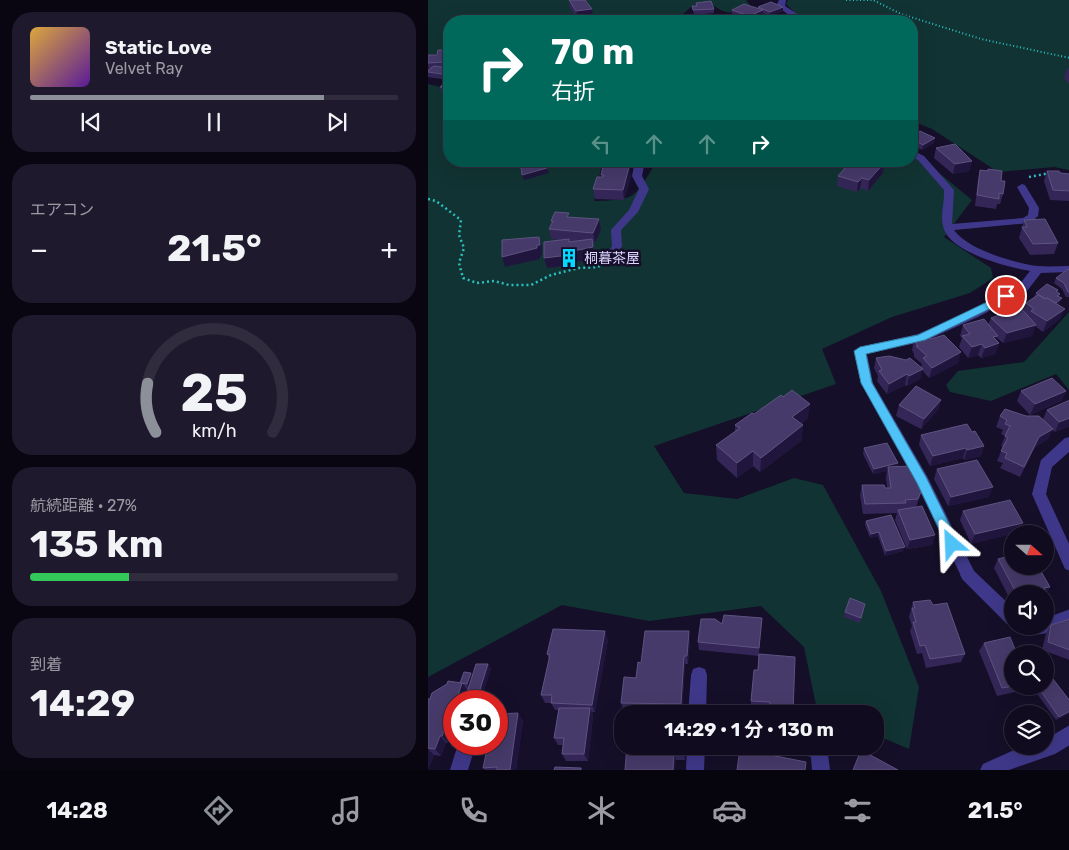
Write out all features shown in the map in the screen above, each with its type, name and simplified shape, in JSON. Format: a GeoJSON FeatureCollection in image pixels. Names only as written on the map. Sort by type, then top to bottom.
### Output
{"type":"FeatureCollection","features":[{"type":"Feature","properties":{"kind":"street"},"geometry":{"type":"LineString","coordinates":[[784,0],[780,4],[782,7],[795,15]]}},
{"type":"Feature","properties":{"kind":"street"},"geometry":{"type":"LineString","coordinates":[[918,156],[949,190],[948,227],[953,237],[978,251],[1012,264],[1038,269],[1070,269]]}},
{"type":"Feature","properties":{"kind":"street"},"geometry":{"type":"LineString","coordinates":[[614,251],[617,246],[614,237],[617,227],[633,212],[644,189],[637,176],[639,167]]}},
{"type":"Feature","properties":{"kind":"street"},"geometry":{"type":"LineString","coordinates":[[948,227],[1026,221],[1033,216],[1034,208],[1022,187]]}},
{"type":"Feature","properties":{"kind":"street"},"geometry":{"type":"LineString","coordinates":[[1004,610],[968,575],[922,480],[866,383],[860,351],[921,338],[939,330],[1023,288],[1038,269]]}},
{"type":"Feature","properties":{"kind":"street"},"geometry":{"type":"LineString","coordinates":[[1070,442],[1046,464],[1039,494],[1070,564]]}},
{"type":"Feature","properties":{"kind":"street"},"geometry":{"type":"LineString","coordinates":[[1054,623],[1070,616]]}},
{"type":"Feature","properties":{"kind":"street"},"geometry":{"type":"LineString","coordinates":[[697,705],[699,675]]}},
{"type":"Feature","properties":{"kind":"street"},"geometry":{"type":"LineString","coordinates":[[989,770],[1020,756],[1055,745],[1070,734]]}},
{"type":"Feature","properties":{"kind":"street"},"geometry":{"type":"LineString","coordinates":[[459,770],[464,755]]}},
{"type":"Feature","properties":{"kind":"street"},"geometry":{"type":"LineString","coordinates":[[695,770],[696,755]]}},
{"type":"Feature","properties":{"kind":"street"},"geometry":{"type":"LineString","coordinates":[[820,755],[821,770]]}},
{"type":"Feature","properties":{"kind":"path"},"geometry":{"type":"LineString","coordinates":[[846,0],[873,0],[904,15]]}},
{"type":"Feature","properties":{"kind":"path"},"geometry":{"type":"LineString","coordinates":[[918,19],[981,39],[1070,58]]}},
{"type":"Feature","properties":{"kind":"path"},"geometry":{"type":"LineString","coordinates":[[1022,187],[1024,180],[1033,175],[1054,173]]}},
{"type":"Feature","properties":{"kind":"path"},"geometry":{"type":"LineString","coordinates":[[428,199],[436,201],[461,220],[459,235],[464,248],[459,263],[463,278],[472,283],[494,281],[509,285],[531,285],[551,274],[564,270],[598,267],[605,264],[614,251]]}},
{"type":"Feature","properties":{"kind":"green space"},"geometry":{"type":"Polygon","coordinates":[[[428,0],[746,0],[750,5],[732,12],[723,11],[713,5],[691,7],[682,15],[443,15],[443,54],[428,55],[428,0]]]}},
{"type":"Feature","properties":{"kind":"green space"},"geometry":{"type":"Polygon","coordinates":[[[788,0],[1069,0],[1069,170],[1054,167],[998,172],[932,129],[918,123],[918,15],[798,15],[786,4],[788,0]]]}},
{"type":"Feature","properties":{"kind":"green space"},"geometry":{"type":"Polygon","coordinates":[[[428,84],[443,88],[443,167],[601,167],[594,201],[620,199],[634,194],[653,167],[918,167],[918,156],[972,200],[944,237],[991,268],[993,278],[970,293],[892,317],[822,349],[836,384],[654,446],[684,493],[737,499],[794,478],[823,485],[881,591],[919,687],[909,749],[884,738],[884,705],[816,705],[804,647],[761,606],[649,621],[562,605],[428,677],[428,84]]]}},
{"type":"Feature","properties":{"kind":"green space"},"geometry":{"type":"Polygon","coordinates":[[[1069,312],[1069,390],[1056,374],[991,401],[950,392],[946,385],[958,371],[1024,362],[1069,312]]]}},
{"type":"Feature","properties":{"kind":"building"},"geometry":{"type":"Polygon","coordinates":[[[569,0],[585,0],[592,9],[576,11],[569,0]]]}},
{"type":"Feature","properties":{"kind":"building"},"geometry":{"type":"Polygon","coordinates":[[[711,1],[714,9],[693,10],[692,6],[697,6],[696,3],[711,1]]]}},
{"type":"Feature","properties":{"kind":"building"},"geometry":{"type":"Polygon","coordinates":[[[771,2],[783,7],[770,12],[758,7],[771,2]]]}},
{"type":"Feature","properties":{"kind":"building"},"geometry":{"type":"Polygon","coordinates":[[[744,4],[763,10],[746,15],[732,10],[744,4]]]}},
{"type":"Feature","properties":{"kind":"building"},"geometry":{"type":"Polygon","coordinates":[[[438,50],[443,50],[443,62],[428,63],[428,55],[437,55],[438,50]]]}},
{"type":"Feature","properties":{"kind":"building"},"geometry":{"type":"Polygon","coordinates":[[[434,66],[443,67],[443,74],[428,72],[434,66]]]}},
{"type":"Feature","properties":{"kind":"building"},"geometry":{"type":"Polygon","coordinates":[[[920,131],[935,138],[923,145],[918,142],[918,132],[920,131]]]}},
{"type":"Feature","properties":{"kind":"building"},"geometry":{"type":"Polygon","coordinates":[[[955,144],[972,161],[955,164],[936,148],[955,144]]]}},
{"type":"Feature","properties":{"kind":"building"},"geometry":{"type":"Polygon","coordinates":[[[521,167],[547,167],[547,168],[522,175],[521,167]]]}},
{"type":"Feature","properties":{"kind":"building"},"geometry":{"type":"Polygon","coordinates":[[[603,167],[629,167],[623,190],[593,189],[597,177],[603,177],[604,175],[601,175],[603,167]]]}},
{"type":"Feature","properties":{"kind":"building"},"geometry":{"type":"Polygon","coordinates":[[[846,167],[880,167],[869,180],[862,178],[858,182],[838,176],[846,167]]]}},
{"type":"Feature","properties":{"kind":"building"},"geometry":{"type":"Polygon","coordinates":[[[988,169],[1002,171],[1001,181],[1005,181],[1003,194],[999,193],[999,199],[977,195],[980,170],[988,171],[988,169]]]}},
{"type":"Feature","properties":{"kind":"building"},"geometry":{"type":"Polygon","coordinates":[[[1047,171],[1059,171],[1060,173],[1070,174],[1070,191],[1053,190],[1047,171]]]}},
{"type":"Feature","properties":{"kind":"building"},"geometry":{"type":"Polygon","coordinates":[[[555,212],[569,213],[567,217],[599,219],[593,233],[549,229],[555,212]]]}},
{"type":"Feature","properties":{"kind":"building"},"geometry":{"type":"Polygon","coordinates":[[[1045,219],[1058,243],[1033,244],[1022,227],[1027,227],[1024,220],[1045,219]]]}},
{"type":"Feature","properties":{"kind":"building"},"geometry":{"type":"Polygon","coordinates":[[[539,237],[540,245],[537,245],[537,248],[502,257],[502,240],[539,237]]]}},
{"type":"Feature","properties":{"kind":"building"},"geometry":{"type":"Polygon","coordinates":[[[569,239],[569,242],[592,239],[593,247],[569,252],[569,255],[544,258],[544,242],[569,239]]]}},
{"type":"Feature","properties":{"kind":"building"},"geometry":{"type":"Polygon","coordinates":[[[1068,269],[1070,270],[1070,292],[1068,292],[1064,283],[1056,278],[1068,269]]]}},
{"type":"Feature","properties":{"kind":"building"},"geometry":{"type":"Polygon","coordinates":[[[1047,284],[1058,290],[1056,291],[1060,294],[1057,296],[1062,298],[1056,303],[1036,293],[1047,284]]]}},
{"type":"Feature","properties":{"kind":"building"},"geometry":{"type":"Polygon","coordinates":[[[1038,295],[1065,309],[1047,321],[1031,311],[1034,309],[1026,303],[1038,295]]]}},
{"type":"Feature","properties":{"kind":"building"},"geometry":{"type":"Polygon","coordinates":[[[1020,307],[1036,325],[1007,333],[991,318],[1020,307]]]}},
{"type":"Feature","properties":{"kind":"building"},"geometry":{"type":"Polygon","coordinates":[[[984,319],[998,336],[993,337],[999,343],[985,348],[982,344],[972,347],[962,336],[970,334],[963,325],[984,319]]]}},
{"type":"Feature","properties":{"kind":"building"},"geometry":{"type":"Polygon","coordinates":[[[944,335],[961,352],[932,368],[923,358],[927,356],[916,346],[918,346],[914,340],[927,336],[931,339],[944,335]]]}},
{"type":"Feature","properties":{"kind":"building"},"geometry":{"type":"Polygon","coordinates":[[[889,356],[906,360],[910,358],[923,369],[909,376],[907,374],[889,384],[879,371],[882,370],[876,358],[889,356]]]}},
{"type":"Feature","properties":{"kind":"building"},"geometry":{"type":"Polygon","coordinates":[[[1052,378],[1066,391],[1035,404],[1021,391],[1052,378]]]}},
{"type":"Feature","properties":{"kind":"building"},"geometry":{"type":"Polygon","coordinates":[[[916,386],[941,400],[924,419],[899,405],[916,386]]]}},
{"type":"Feature","properties":{"kind":"building"},"geometry":{"type":"Polygon","coordinates":[[[792,390],[810,404],[792,417],[803,425],[761,458],[753,451],[737,463],[716,445],[740,428],[735,425],[792,390]]]}},
{"type":"Feature","properties":{"kind":"building"},"geometry":{"type":"Polygon","coordinates":[[[1070,400],[1070,418],[1059,422],[1047,410],[1070,400]]]}},
{"type":"Feature","properties":{"kind":"building"},"geometry":{"type":"Polygon","coordinates":[[[1005,409],[1026,416],[1039,416],[1053,429],[1039,437],[1024,467],[1005,458],[1007,453],[1001,451],[1008,438],[1005,436],[1010,426],[1005,424],[1007,420],[1000,416],[1005,409]]]}},
{"type":"Feature","properties":{"kind":"building"},"geometry":{"type":"Polygon","coordinates":[[[967,424],[972,432],[975,431],[984,446],[967,450],[966,448],[933,456],[921,435],[967,424]]]}},
{"type":"Feature","properties":{"kind":"building"},"geometry":{"type":"Polygon","coordinates":[[[887,443],[898,463],[874,469],[864,448],[887,443]]]}},
{"type":"Feature","properties":{"kind":"building"},"geometry":{"type":"Polygon","coordinates":[[[977,460],[993,487],[951,497],[937,469],[977,460]]]}},
{"type":"Feature","properties":{"kind":"building"},"geometry":{"type":"Polygon","coordinates":[[[910,466],[922,489],[918,499],[905,500],[906,503],[865,504],[862,485],[884,485],[885,488],[891,488],[888,467],[910,466]]]}},
{"type":"Feature","properties":{"kind":"building"},"geometry":{"type":"Polygon","coordinates":[[[1010,500],[1023,523],[1004,525],[1004,527],[975,534],[963,511],[1010,500]]]}},
{"type":"Feature","properties":{"kind":"building"},"geometry":{"type":"Polygon","coordinates":[[[922,506],[935,535],[910,540],[898,510],[922,506]]]}},
{"type":"Feature","properties":{"kind":"building"},"geometry":{"type":"Polygon","coordinates":[[[891,515],[905,547],[886,551],[879,532],[871,534],[866,521],[891,515]]]}},
{"type":"Feature","properties":{"kind":"building"},"geometry":{"type":"Polygon","coordinates":[[[1004,557],[1004,570],[998,559],[1004,557]]]}},
{"type":"Feature","properties":{"kind":"building"},"geometry":{"type":"Polygon","coordinates":[[[1007,575],[1043,575],[1049,585],[1012,585],[1007,575]]]}},
{"type":"Feature","properties":{"kind":"building"},"geometry":{"type":"Polygon","coordinates":[[[850,598],[865,604],[861,618],[845,612],[850,598]]]}},
{"type":"Feature","properties":{"kind":"building"},"geometry":{"type":"Polygon","coordinates":[[[930,600],[933,605],[947,603],[965,654],[930,659],[925,645],[920,646],[913,622],[916,622],[912,608],[915,608],[913,602],[930,600]]]}},
{"type":"Feature","properties":{"kind":"building"},"geometry":{"type":"Polygon","coordinates":[[[724,615],[762,618],[759,648],[698,642],[701,619],[715,619],[722,624],[724,615]]]}},
{"type":"Feature","properties":{"kind":"building"},"geometry":{"type":"Polygon","coordinates":[[[1070,619],[1070,650],[1048,642],[1049,635],[1054,635],[1054,624],[1070,619]]]}},
{"type":"Feature","properties":{"kind":"building"},"geometry":{"type":"Polygon","coordinates":[[[553,629],[605,631],[592,705],[551,703],[552,695],[541,695],[550,655],[547,654],[553,629]]]}},
{"type":"Feature","properties":{"kind":"building"},"geometry":{"type":"Polygon","coordinates":[[[645,631],[689,631],[687,656],[684,656],[681,704],[621,703],[624,677],[636,678],[638,662],[641,663],[645,631]]]}},
{"type":"Feature","properties":{"kind":"building"},"geometry":{"type":"Polygon","coordinates":[[[1010,637],[1013,645],[1004,645],[1004,688],[1002,688],[984,643],[1010,637]]]}},
{"type":"Feature","properties":{"kind":"building"},"geometry":{"type":"Polygon","coordinates":[[[759,654],[795,657],[793,705],[770,705],[770,702],[751,701],[754,670],[758,670],[759,654]]]}},
{"type":"Feature","properties":{"kind":"building"},"geometry":{"type":"Polygon","coordinates":[[[476,664],[488,664],[480,690],[468,690],[476,664]]]}},
{"type":"Feature","properties":{"kind":"building"},"geometry":{"type":"Polygon","coordinates":[[[464,672],[471,673],[467,684],[460,683],[464,672]]]}},
{"type":"Feature","properties":{"kind":"building"},"geometry":{"type":"Polygon","coordinates":[[[1054,680],[1070,701],[1070,711],[1059,717],[1054,710],[1054,705],[1051,705],[1044,695],[1054,695],[1054,680]]]}},
{"type":"Feature","properties":{"kind":"building"},"geometry":{"type":"Polygon","coordinates":[[[448,681],[462,683],[460,690],[443,690],[443,733],[435,749],[428,748],[428,699],[430,699],[432,693],[447,684],[448,681]]]}},
{"type":"Feature","properties":{"kind":"building"},"geometry":{"type":"Polygon","coordinates":[[[559,708],[590,708],[584,754],[562,754],[564,738],[554,738],[559,708]]]}},
{"type":"Feature","properties":{"kind":"building"},"geometry":{"type":"Polygon","coordinates":[[[508,713],[518,713],[510,770],[497,770],[497,767],[483,768],[486,755],[508,755],[508,713]]]}},
{"type":"Feature","properties":{"kind":"building"},"geometry":{"type":"Polygon","coordinates":[[[626,755],[674,755],[673,770],[625,770],[626,755]]]}},
{"type":"Feature","properties":{"kind":"building"},"geometry":{"type":"Polygon","coordinates":[[[739,755],[770,755],[806,762],[805,770],[737,770],[739,755]]]}},
{"type":"Feature","properties":{"kind":"building"},"geometry":{"type":"Polygon","coordinates":[[[859,755],[870,755],[898,770],[853,770],[859,755]]]}},
{"type":"Feature","properties":{"kind":"building"},"geometry":{"type":"Polygon","coordinates":[[[555,767],[581,768],[581,770],[554,770],[555,767]]]}},
{"type":"Feature","properties":{"kind":"place","name":"桐暮茶屋"},"geometry":{"type":"Point","coordinates":[569,258]}},
{"type":"Feature","properties":{"kind":"route"},"geometry":{"type":"LineString","coordinates":[[952,544],[922,480],[866,383],[860,351],[921,338],[974,314],[1006,296]]}}]}
